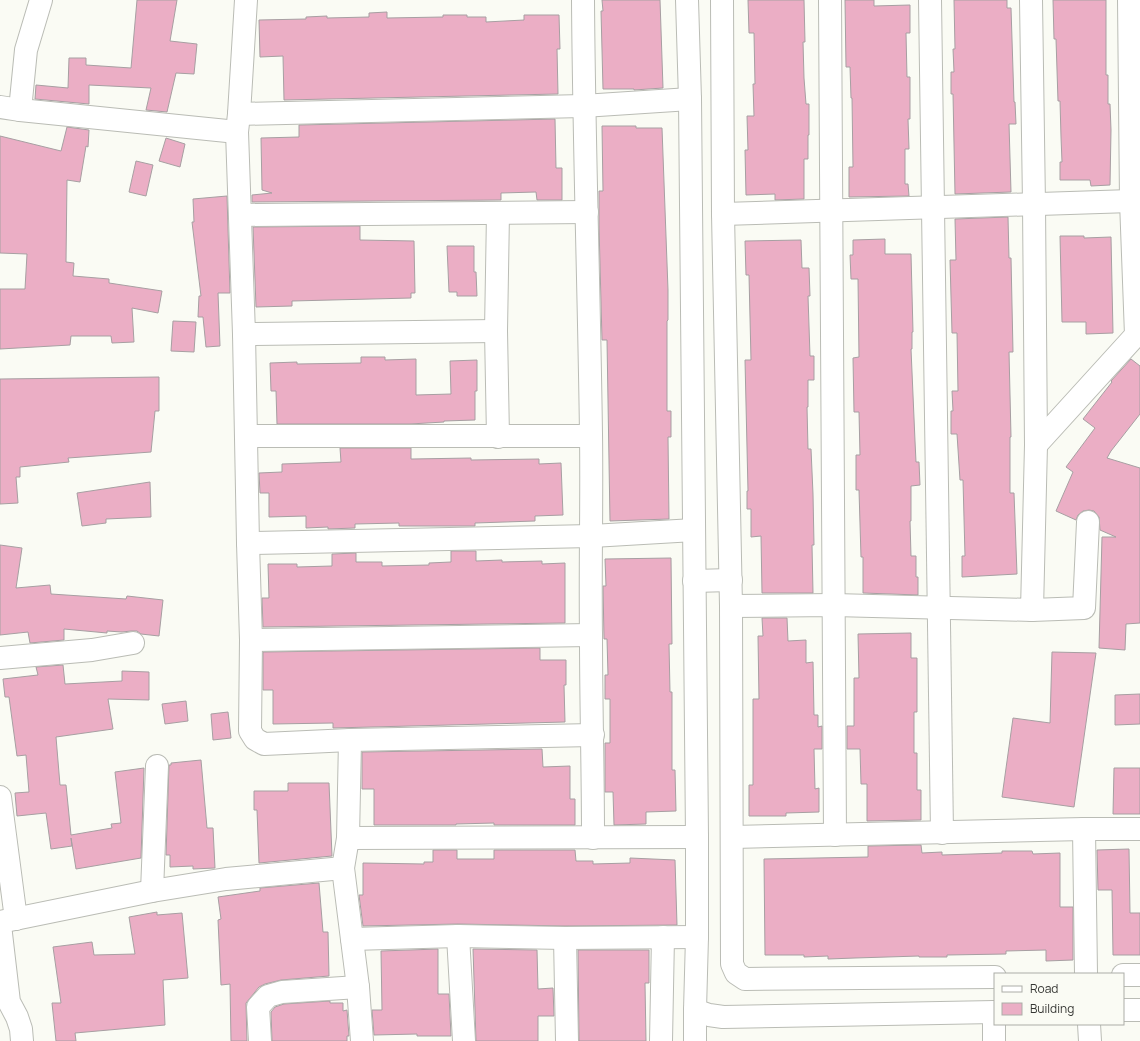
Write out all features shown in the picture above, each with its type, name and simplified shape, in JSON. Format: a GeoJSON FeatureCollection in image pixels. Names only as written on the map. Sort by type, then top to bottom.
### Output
{"type":"FeatureCollection","features":[{"type":"Feature","properties":{"kind":"street"},"geometry":{"type":"LineString","coordinates":[[41,0],[10,109],[238,123],[584,106],[690,99]]}},
{"type":"Feature","properties":{"kind":"street"},"geometry":{"type":"LineString","coordinates":[[246,0],[238,123],[251,640],[250,731],[255,739],[264,744],[350,740],[593,735]]}},
{"type":"Feature","properties":{"kind":"street"},"geometry":{"type":"LineString","coordinates":[[583,0],[591,436],[593,838]]}},
{"type":"Feature","properties":{"kind":"street"},"geometry":{"type":"LineString","coordinates":[[688,0],[697,837],[695,1041]]}},
{"type":"Feature","properties":{"kind":"street"},"geometry":{"type":"LineString","coordinates":[[722,0],[723,214],[731,580],[733,837],[732,964],[736,973],[745,979],[994,977]]}},
{"type":"Feature","properties":{"kind":"street"},"geometry":{"type":"LineString","coordinates":[[830,0],[835,835]]}},
{"type":"Feature","properties":{"kind":"street"},"geometry":{"type":"LineString","coordinates":[[930,0],[932,208],[940,607],[942,833]]}},
{"type":"Feature","properties":{"kind":"street"},"geometry":{"type":"LineString","coordinates":[[1030,0],[1034,204],[1036,445],[1032,610]]}},
{"type":"Feature","properties":{"kind":"street"},"geometry":{"type":"LineString","coordinates":[[1036,445],[1136,335],[1131,201],[1133,6]]}},
{"type":"Feature","properties":{"kind":"street"},"geometry":{"type":"LineString","coordinates":[[723,214],[1131,201]]}},
{"type":"Feature","properties":{"kind":"street"},"geometry":{"type":"LineString","coordinates":[[498,212],[496,331],[498,437]]}},
{"type":"Feature","properties":{"kind":"street"},"geometry":{"type":"LineString","coordinates":[[240,215],[587,212]]}},
{"type":"Feature","properties":{"kind":"street"},"geometry":{"type":"LineString","coordinates":[[244,334],[496,331]]}},
{"type":"Feature","properties":{"kind":"street"},"geometry":{"type":"LineString","coordinates":[[246,436],[591,436]]}},
{"type":"Feature","properties":{"kind":"street"},"geometry":{"type":"LineString","coordinates":[[731,606],[834,605],[1032,610],[1084,608],[1088,522]]}},
{"type":"Feature","properties":{"kind":"street"},"geometry":{"type":"LineString","coordinates":[[248,543],[592,536],[694,530]]}},
{"type":"Feature","properties":{"kind":"street"},"geometry":{"type":"LineString","coordinates":[[694,581],[731,580]]}},
{"type":"Feature","properties":{"kind":"street"},"geometry":{"type":"LineString","coordinates":[[251,640],[591,635]]}},
{"type":"Feature","properties":{"kind":"street"},"geometry":{"type":"LineString","coordinates":[[0,658],[92,650],[133,643]]}},
{"type":"Feature","properties":{"kind":"street"},"geometry":{"type":"LineString","coordinates":[[350,740],[348,838],[343,868],[358,987],[362,1041]]}},
{"type":"Feature","properties":{"kind":"street"},"geometry":{"type":"LineString","coordinates":[[152,891],[157,766]]}},
{"type":"Feature","properties":{"kind":"street"},"geometry":{"type":"LineString","coordinates":[[0,797],[9,1002],[17,1017],[21,1029],[22,1041]]}},
{"type":"Feature","properties":{"kind":"street"},"geometry":{"type":"LineString","coordinates":[[1084,829],[1086,973]]}},
{"type":"Feature","properties":{"kind":"street"},"geometry":{"type":"LineString","coordinates":[[733,837],[1140,829]]}},
{"type":"Feature","properties":{"kind":"street"},"geometry":{"type":"LineString","coordinates":[[348,838],[697,837]]}},
{"type":"Feature","properties":{"kind":"street"},"geometry":{"type":"LineString","coordinates":[[5,922],[152,891],[226,879],[343,868]]}},
{"type":"Feature","properties":{"kind":"street"},"geometry":{"type":"LineString","coordinates":[[352,939],[458,936],[565,938],[697,937]]}},
{"type":"Feature","properties":{"kind":"street"},"geometry":{"type":"LineString","coordinates":[[458,936],[464,1041]]}},
{"type":"Feature","properties":{"kind":"street"},"geometry":{"type":"LineString","coordinates":[[662,1041],[663,937]]}},
{"type":"Feature","properties":{"kind":"street"},"geometry":{"type":"LineString","coordinates":[[565,938],[567,1041]]}},
{"type":"Feature","properties":{"kind":"street"},"geometry":{"type":"LineString","coordinates":[[1124,975],[1140,975]]}},
{"type":"Feature","properties":{"kind":"street"},"geometry":{"type":"LineString","coordinates":[[260,1041],[258,1007],[268,996],[282,992],[358,987]]}},
{"type":"Feature","properties":{"kind":"street"},"geometry":{"type":"LineString","coordinates":[[695,1010],[709,1015],[723,1017],[994,1012],[994,1041]]}},
{"type":"Feature","properties":{"kind":"street"},"geometry":{"type":"LineString","coordinates":[[1124,1010],[1140,1010]]}},
{"type":"Feature","properties":{"kind":"street"},"geometry":{"type":"LineString","coordinates":[[1089,1025],[1090,1041]]}},
{"type":"Feature","properties":{"kind":"building"},"geometry":{"type":"Polygon","coordinates":[[[137,0],[177,0],[170,41],[197,44],[194,74],[176,73],[167,112],[146,110],[151,88],[89,85],[89,104],[35,99],[36,85],[68,88],[69,58],[86,58],[86,65],[131,68],[137,0]]]}},
{"type":"Feature","properties":{"kind":"building"},"geometry":{"type":"Polygon","coordinates":[[[602,0],[660,0],[663,88],[634,90],[603,89],[602,0]]]}},
{"type":"Feature","properties":{"kind":"building"},"geometry":{"type":"Polygon","coordinates":[[[748,0],[804,0],[804,78],[806,104],[809,104],[809,135],[808,159],[804,159],[804,199],[775,200],[775,194],[746,195],[745,150],[748,150],[747,116],[754,116],[753,84],[755,84],[754,33],[749,33],[748,0]]]}},
{"type":"Feature","properties":{"kind":"building"},"geometry":{"type":"Polygon","coordinates":[[[845,0],[874,0],[874,6],[910,5],[910,33],[906,33],[907,77],[910,77],[910,119],[908,119],[909,149],[905,149],[905,184],[908,184],[909,196],[849,197],[849,167],[853,167],[852,98],[850,67],[846,67],[845,0]]]}},
{"type":"Feature","properties":{"kind":"building"},"geometry":{"type":"Polygon","coordinates":[[[954,0],[1007,0],[1007,8],[1011,8],[1016,124],[1009,124],[1011,192],[955,194],[953,94],[951,94],[951,72],[954,72],[953,49],[955,49],[954,0]]]}},
{"type":"Feature","properties":{"kind":"building"},"geometry":{"type":"Polygon","coordinates":[[[1053,0],[1106,0],[1106,75],[1108,75],[1108,104],[1110,104],[1111,130],[1110,185],[1091,186],[1090,180],[1060,180],[1060,162],[1062,162],[1060,101],[1058,101],[1053,0]]]}},
{"type":"Feature","properties":{"kind":"building"},"geometry":{"type":"Polygon","coordinates":[[[387,12],[387,18],[467,15],[467,17],[486,17],[486,22],[524,20],[524,15],[559,15],[560,49],[557,49],[558,94],[284,100],[283,56],[260,57],[259,20],[306,19],[306,17],[327,16],[327,18],[369,17],[369,13],[387,12]]]}},
{"type":"Feature","properties":{"kind":"building"},"geometry":{"type":"Polygon","coordinates":[[[555,119],[556,168],[562,168],[562,200],[537,200],[536,192],[501,193],[501,200],[252,202],[252,195],[272,193],[262,190],[261,138],[299,137],[299,125],[555,119]]]}},
{"type":"Feature","properties":{"kind":"building"},"geometry":{"type":"Polygon","coordinates":[[[602,126],[662,128],[668,290],[667,411],[671,411],[671,437],[668,437],[669,519],[610,521],[607,340],[602,340],[599,226],[599,191],[603,191],[602,126]]]}},
{"type":"Feature","properties":{"kind":"building"},"geometry":{"type":"Polygon","coordinates":[[[67,127],[89,130],[88,147],[86,146],[80,182],[67,180],[66,262],[74,263],[73,276],[109,279],[109,283],[162,291],[158,313],[132,308],[134,342],[112,343],[111,336],[71,336],[70,345],[0,349],[0,289],[25,289],[27,254],[0,253],[0,136],[61,151],[67,127]]]}},
{"type":"Feature","properties":{"kind":"building"},"geometry":{"type":"Polygon","coordinates":[[[166,138],[185,144],[180,167],[159,161],[166,138]]]}},
{"type":"Feature","properties":{"kind":"building"},"geometry":{"type":"Polygon","coordinates":[[[136,161],[153,165],[146,196],[129,192],[136,161]]]}},
{"type":"Feature","properties":{"kind":"building"},"geometry":{"type":"Polygon","coordinates":[[[227,196],[230,293],[218,293],[220,346],[206,347],[203,317],[198,317],[199,296],[201,296],[192,222],[194,222],[193,199],[227,196]]]}},
{"type":"Feature","properties":{"kind":"building"},"geometry":{"type":"Polygon","coordinates":[[[1008,217],[1009,258],[1011,258],[1013,352],[1009,352],[1011,437],[1010,493],[1014,493],[1017,574],[962,577],[962,556],[965,556],[963,480],[960,480],[957,434],[951,434],[951,411],[953,411],[952,391],[958,391],[957,333],[952,333],[950,260],[956,260],[955,219],[1008,217]]]}},
{"type":"Feature","properties":{"kind":"building"},"geometry":{"type":"Polygon","coordinates":[[[360,226],[360,240],[414,241],[415,293],[411,293],[411,298],[292,301],[292,306],[256,307],[253,227],[360,226]]]}},
{"type":"Feature","properties":{"kind":"building"},"geometry":{"type":"Polygon","coordinates":[[[1060,236],[1084,236],[1084,238],[1111,237],[1113,333],[1086,334],[1086,322],[1062,322],[1060,236]]]}},
{"type":"Feature","properties":{"kind":"building"},"geometry":{"type":"Polygon","coordinates":[[[885,239],[885,254],[911,254],[913,332],[911,349],[916,462],[919,462],[920,485],[911,486],[910,521],[911,556],[916,556],[918,595],[863,593],[863,557],[861,557],[859,490],[856,490],[856,455],[860,455],[859,412],[854,412],[853,358],[859,357],[858,279],[851,279],[850,255],[853,255],[853,240],[885,239]]]}},
{"type":"Feature","properties":{"kind":"building"},"geometry":{"type":"Polygon","coordinates":[[[801,240],[802,268],[809,268],[810,296],[808,296],[810,356],[814,356],[814,380],[808,380],[807,407],[808,449],[811,449],[813,494],[813,593],[762,593],[761,536],[751,537],[751,509],[747,509],[748,491],[745,360],[751,360],[749,275],[746,275],[745,241],[801,240]]]}},
{"type":"Feature","properties":{"kind":"building"},"geometry":{"type":"Polygon","coordinates":[[[447,246],[474,246],[474,272],[476,272],[477,296],[457,296],[457,292],[449,292],[447,246]]]}},
{"type":"Feature","properties":{"kind":"building"},"geometry":{"type":"Polygon","coordinates":[[[173,321],[196,322],[194,352],[171,351],[173,321]]]}},
{"type":"Feature","properties":{"kind":"building"},"geometry":{"type":"Polygon","coordinates":[[[361,357],[385,357],[385,360],[416,359],[416,395],[451,394],[450,361],[477,360],[475,420],[410,424],[277,424],[276,391],[271,391],[270,363],[361,363],[361,357]]]}},
{"type":"Feature","properties":{"kind":"building"},"geometry":{"type":"Polygon","coordinates":[[[1131,359],[1140,366],[1140,414],[1107,458],[1140,468],[1140,623],[1126,624],[1125,650],[1099,648],[1102,537],[1116,537],[1100,530],[1099,517],[1094,511],[1083,511],[1078,515],[1076,520],[1056,511],[1073,472],[1066,467],[1095,428],[1083,419],[1112,382],[1111,381],[1131,359]]]}},
{"type":"Feature","properties":{"kind":"building"},"geometry":{"type":"Polygon","coordinates":[[[159,377],[159,411],[155,411],[151,452],[68,458],[69,462],[20,467],[20,477],[16,477],[18,503],[0,504],[0,379],[159,377]]]}},
{"type":"Feature","properties":{"kind":"building"},"geometry":{"type":"Polygon","coordinates":[[[340,448],[411,448],[411,459],[539,459],[539,464],[561,463],[563,515],[535,516],[535,521],[475,523],[475,526],[399,526],[399,523],[355,524],[355,528],[328,529],[328,527],[306,528],[306,516],[269,517],[269,493],[260,493],[259,473],[282,472],[282,464],[341,462],[340,448]]]}},
{"type":"Feature","properties":{"kind":"building"},"geometry":{"type":"Polygon","coordinates":[[[150,482],[151,517],[106,519],[106,523],[82,526],[77,493],[150,482]]]}},
{"type":"Feature","properties":{"kind":"building"},"geometry":{"type":"Polygon","coordinates":[[[0,545],[22,548],[16,588],[50,585],[51,594],[126,599],[127,596],[163,600],[159,636],[141,634],[137,631],[107,631],[107,633],[64,629],[64,640],[30,643],[28,632],[0,635],[0,545]]]}},
{"type":"Feature","properties":{"kind":"building"},"geometry":{"type":"Polygon","coordinates":[[[451,551],[476,551],[476,561],[502,560],[502,562],[542,561],[542,564],[565,563],[565,623],[263,627],[262,598],[269,598],[268,564],[297,564],[297,567],[332,566],[332,554],[356,553],[356,562],[382,562],[382,566],[429,565],[429,563],[451,562],[451,551]]]}},
{"type":"Feature","properties":{"kind":"building"},"geometry":{"type":"Polygon","coordinates":[[[671,558],[672,644],[669,644],[670,692],[672,692],[672,770],[675,770],[676,811],[646,812],[646,824],[614,825],[613,792],[605,792],[605,743],[610,743],[610,699],[605,699],[605,675],[608,675],[607,639],[604,639],[603,586],[606,586],[605,559],[671,558]]]}},
{"type":"Feature","properties":{"kind":"building"},"geometry":{"type":"Polygon","coordinates":[[[762,618],[787,618],[788,641],[806,640],[806,663],[813,662],[814,715],[818,715],[818,727],[822,726],[822,749],[814,749],[815,789],[819,788],[819,812],[786,813],[786,816],[749,816],[749,785],[753,785],[753,699],[759,699],[758,636],[763,636],[762,618]]]}},
{"type":"Feature","properties":{"kind":"building"},"geometry":{"type":"Polygon","coordinates":[[[911,633],[911,658],[917,658],[917,712],[914,712],[914,753],[917,753],[917,790],[921,790],[921,820],[867,821],[867,784],[861,784],[860,749],[847,749],[847,726],[854,726],[854,678],[859,678],[858,634],[911,633]]]}},
{"type":"Feature","properties":{"kind":"building"},"geometry":{"type":"Polygon","coordinates":[[[540,648],[540,660],[566,660],[566,685],[564,685],[565,722],[333,728],[333,723],[273,724],[273,690],[263,690],[263,652],[540,648]]]}},
{"type":"Feature","properties":{"kind":"building"},"geometry":{"type":"Polygon","coordinates":[[[1052,652],[1096,653],[1074,807],[1002,797],[1013,718],[1050,723],[1052,652]]]}},
{"type":"Feature","properties":{"kind":"building"},"geometry":{"type":"Polygon","coordinates":[[[63,665],[65,684],[122,681],[122,671],[149,672],[149,700],[108,699],[113,729],[56,737],[60,785],[66,785],[71,835],[112,828],[111,824],[121,823],[115,772],[144,768],[141,858],[76,869],[71,838],[72,846],[51,849],[46,813],[17,816],[15,793],[29,792],[26,755],[17,756],[9,697],[5,697],[3,679],[38,675],[36,667],[63,665]]]}},
{"type":"Feature","properties":{"kind":"building"},"geometry":{"type":"Polygon","coordinates":[[[1140,694],[1140,724],[1115,725],[1115,695],[1140,694]]]}},
{"type":"Feature","properties":{"kind":"building"},"geometry":{"type":"Polygon","coordinates":[[[186,701],[188,721],[165,724],[162,704],[186,701]]]}},
{"type":"Feature","properties":{"kind":"building"},"geometry":{"type":"Polygon","coordinates":[[[228,712],[231,738],[213,740],[211,714],[228,712]]]}},
{"type":"Feature","properties":{"kind":"building"},"geometry":{"type":"Polygon","coordinates":[[[542,749],[543,767],[570,766],[570,799],[575,799],[575,825],[494,825],[494,823],[456,825],[374,825],[374,789],[362,789],[362,752],[542,749]]]}},
{"type":"Feature","properties":{"kind":"building"},"geometry":{"type":"Polygon","coordinates":[[[201,760],[207,828],[213,828],[215,868],[193,869],[193,866],[170,867],[170,855],[166,855],[169,765],[171,765],[171,763],[201,760]]]}},
{"type":"Feature","properties":{"kind":"building"},"geometry":{"type":"Polygon","coordinates":[[[1114,768],[1140,768],[1140,814],[1113,814],[1114,768]]]}},
{"type":"Feature","properties":{"kind":"building"},"geometry":{"type":"Polygon","coordinates":[[[288,783],[329,783],[332,856],[259,863],[257,810],[254,810],[254,791],[288,791],[288,783]]]}},
{"type":"Feature","properties":{"kind":"building"},"geometry":{"type":"Polygon","coordinates":[[[921,845],[922,853],[942,852],[942,855],[1002,853],[1002,851],[1032,851],[1033,854],[1060,853],[1060,907],[1073,907],[1073,960],[1046,961],[1046,950],[1006,951],[1006,954],[947,955],[947,957],[919,956],[828,959],[828,956],[804,957],[804,955],[765,955],[764,859],[868,857],[868,846],[921,845]]]}},
{"type":"Feature","properties":{"kind":"building"},"geometry":{"type":"Polygon","coordinates":[[[1129,849],[1130,913],[1140,913],[1140,955],[1113,955],[1112,890],[1098,890],[1097,850],[1129,849]]]}},
{"type":"Feature","properties":{"kind":"building"},"geometry":{"type":"Polygon","coordinates":[[[433,850],[457,850],[457,859],[494,859],[494,850],[575,850],[576,861],[593,861],[593,864],[630,863],[630,858],[675,860],[677,925],[565,926],[458,924],[363,926],[359,895],[363,895],[363,863],[424,864],[424,862],[433,862],[433,850]]]}},
{"type":"Feature","properties":{"kind":"building"},"geometry":{"type":"Polygon","coordinates":[[[319,883],[323,932],[328,932],[329,976],[281,980],[259,987],[246,1003],[247,1041],[231,1041],[230,984],[221,985],[218,920],[221,919],[218,897],[260,891],[260,888],[319,883]]]}},
{"type":"Feature","properties":{"kind":"building"},"geometry":{"type":"Polygon","coordinates":[[[157,912],[157,915],[182,913],[188,978],[163,980],[165,1025],[75,1033],[76,1041],[56,1041],[52,1003],[61,1003],[53,947],[92,942],[94,955],[135,954],[129,917],[157,912]]]}},
{"type":"Feature","properties":{"kind":"building"},"geometry":{"type":"Polygon","coordinates":[[[438,949],[438,994],[449,994],[451,1036],[417,1036],[417,1034],[374,1035],[372,1010],[382,1010],[381,951],[438,949]]]}},
{"type":"Feature","properties":{"kind":"building"},"geometry":{"type":"Polygon","coordinates":[[[473,949],[537,950],[538,989],[553,988],[554,1016],[538,1016],[538,1041],[476,1041],[473,949]]]}},
{"type":"Feature","properties":{"kind":"building"},"geometry":{"type":"Polygon","coordinates":[[[578,950],[649,950],[649,983],[645,983],[646,1041],[579,1041],[578,950]]]}},
{"type":"Feature","properties":{"kind":"building"},"geometry":{"type":"Polygon","coordinates":[[[330,1001],[330,1003],[343,1003],[343,1011],[347,1010],[349,1036],[347,1036],[347,1041],[272,1041],[271,1012],[275,1007],[284,1004],[330,1001]]]}}]}
